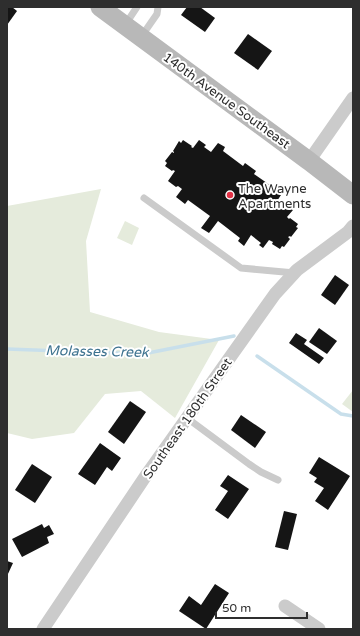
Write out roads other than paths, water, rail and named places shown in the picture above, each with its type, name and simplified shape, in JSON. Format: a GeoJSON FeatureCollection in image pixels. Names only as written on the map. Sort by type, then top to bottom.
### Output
{"type":"FeatureCollection","features":[{"type":"Feature","properties":{"kind":"main road","name":"140th Avenue Southeast"},"geometry":{"type":"LineString","coordinates":[[100,7],[353,195]]}},
{"type":"Feature","properties":{"kind":"street"},"geometry":{"type":"LineString","coordinates":[[309,161],[353,98]]}},
{"type":"Feature","properties":{"kind":"street","name":"Southeast 180th Street"},"geometry":{"type":"LineString","coordinates":[[43,629],[134,493],[275,294],[297,270],[348,232],[353,226]]}},
{"type":"Feature","properties":{"kind":"street"},"geometry":{"type":"LineString","coordinates":[[285,606],[319,629]]}},
{"type":"Feature","properties":{"kind":"lane"},"geometry":{"type":"LineString","coordinates":[[125,26],[137,7]]}},
{"type":"Feature","properties":{"kind":"lane"},"geometry":{"type":"LineString","coordinates":[[141,37],[157,14],[158,7]]}},
{"type":"Feature","properties":{"kind":"lane"},"geometry":{"type":"LineString","coordinates":[[144,198],[241,268],[295,273]]}},
{"type":"Feature","properties":{"kind":"lane"},"geometry":{"type":"LineString","coordinates":[[187,418],[248,464],[278,480]]}},
{"type":"Feature","properties":{"kind":"waterway","name":"Molasses Creek"},"geometry":{"type":"LineString","coordinates":[[7,349],[143,354],[234,336]]}},
{"type":"Feature","properties":{"kind":"waterway","name":"Molasses Creek"},"geometry":{"type":"LineString","coordinates":[[257,356],[341,414],[353,416]]}},
{"type":"Feature","properties":{"kind":"place","name":"The Wayne Apartments"},"geometry":{"type":"Point","coordinates":[230,195]}}]}
